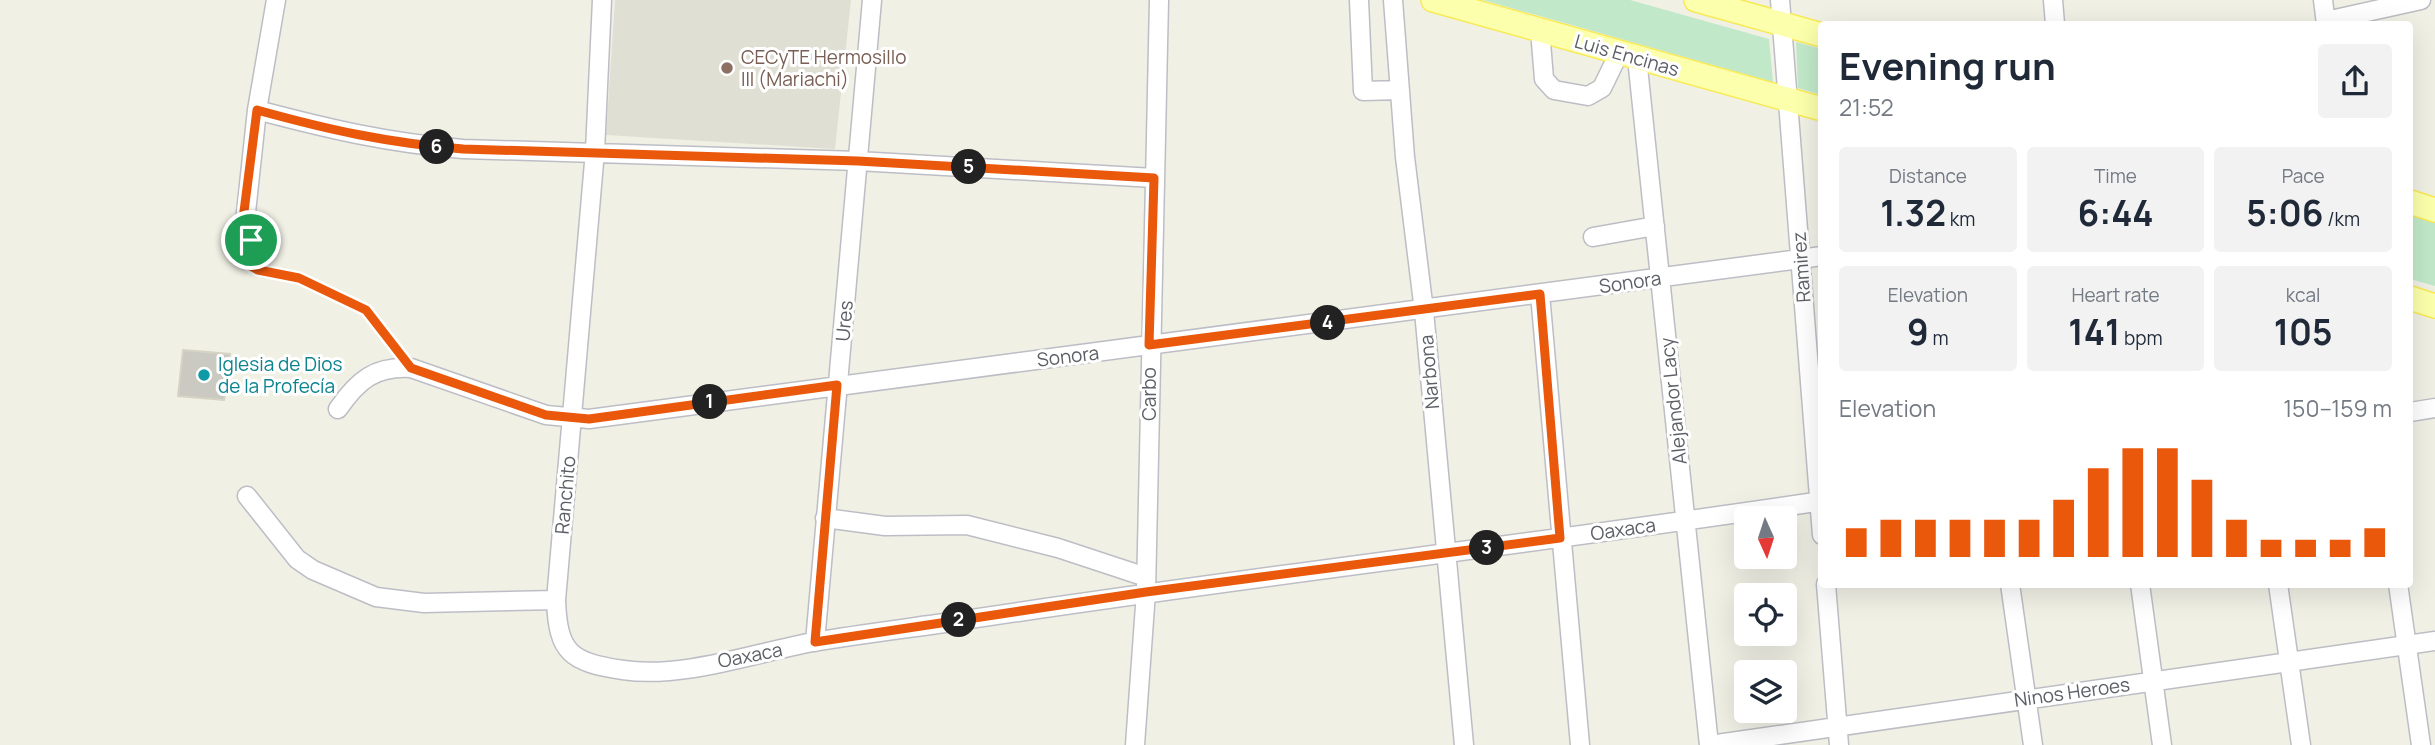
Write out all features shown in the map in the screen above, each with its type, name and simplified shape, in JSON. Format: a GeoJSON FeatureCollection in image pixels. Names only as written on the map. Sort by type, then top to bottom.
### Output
{"type":"FeatureCollection","features":[{"type":"Feature","properties":{"kind":"main road","name":"Luis Encinas"},"geometry":{"type":"LineString","coordinates":[[1433,0],[1818,108]]}},
{"type":"Feature","properties":{"kind":"main road"},"geometry":{"type":"LineString","coordinates":[[1696,0],[1818,34]]}},
{"type":"Feature","properties":{"kind":"main road"},"geometry":{"type":"LineString","coordinates":[[2413,203],[2435,210]]}},
{"type":"Feature","properties":{"kind":"main road"},"geometry":{"type":"LineString","coordinates":[[2413,300],[2435,306]]}},
{"type":"Feature","properties":{"kind":"street"},"geometry":{"type":"LineString","coordinates":[[244,231],[257,110],[276,0]]}},
{"type":"Feature","properties":{"kind":"street","name":"Ranchito"},"geometry":{"type":"LineString","coordinates":[[556,600],[595,151],[602,0]]}},
{"type":"Feature","properties":{"kind":"street","name":"Ures"},"geometry":{"type":"LineString","coordinates":[[815,642],[872,0]]}},
{"type":"Feature","properties":{"kind":"street","name":"Carbo"},"geometry":{"type":"LineString","coordinates":[[1135,745],[1146,584],[1149,345],[1159,0]]}},
{"type":"Feature","properties":{"kind":"street"},"geometry":{"type":"LineString","coordinates":[[1359,0],[1363,91],[1400,90]]}},
{"type":"Feature","properties":{"kind":"street","name":"Narbona"},"geometry":{"type":"LineString","coordinates":[[1393,0],[1464,745]]}},
{"type":"Feature","properties":{"kind":"street","name":"Ramirez"},"geometry":{"type":"LineString","coordinates":[[1780,0],[1818,477]]}},
{"type":"Feature","properties":{"kind":"street"},"geometry":{"type":"LineString","coordinates":[[2053,0],[2055,21]]}},
{"type":"Feature","properties":{"kind":"street"},"geometry":{"type":"LineString","coordinates":[[2323,0],[2326,21]]}},
{"type":"Feature","properties":{"kind":"street"},"geometry":{"type":"LineString","coordinates":[[2334,21],[2421,0]]}},
{"type":"Feature","properties":{"kind":"street"},"geometry":{"type":"LineString","coordinates":[[1540,30],[1544,79],[1554,90],[1588,96],[1602,88],[1628,55]]}},
{"type":"Feature","properties":{"kind":"street","name":"Alejandor Lacy"},"geometry":{"type":"LineString","coordinates":[[1628,55],[1655,226],[1684,520],[1710,745]]}},
{"type":"Feature","properties":{"kind":"street"},"geometry":{"type":"LineString","coordinates":[[257,110],[348,135],[401,144],[463,149],[858,161],[1154,178]]}},
{"type":"Feature","properties":{"kind":"street"},"geometry":{"type":"LineString","coordinates":[[1594,237],[1655,226]]}},
{"type":"Feature","properties":{"kind":"street","name":"Sonora"},"geometry":{"type":"LineString","coordinates":[[338,409],[351,390],[377,370],[411,368],[518,406],[571,419],[1424,311],[1818,257]]}},
{"type":"Feature","properties":{"kind":"street"},"geometry":{"type":"LineString","coordinates":[[1540,294],[1580,745]]}},
{"type":"Feature","properties":{"kind":"street"},"geometry":{"type":"LineString","coordinates":[[2413,412],[2435,408]]}},
{"type":"Feature","properties":{"kind":"street"},"geometry":{"type":"LineString","coordinates":[[247,496],[298,559],[313,570],[376,597],[424,603],[556,600]]}},
{"type":"Feature","properties":{"kind":"street","name":"Oaxaca"},"geometry":{"type":"LineString","coordinates":[[556,600],[558,636],[564,648],[584,660],[626,671],[670,671],[815,642],[1146,584],[1446,553],[1818,501]]}},
{"type":"Feature","properties":{"kind":"street"},"geometry":{"type":"LineString","coordinates":[[825,518],[885,526],[967,525],[1058,548],[1146,584]]}},
{"type":"Feature","properties":{"kind":"street"},"geometry":{"type":"LineString","coordinates":[[1826,588],[1839,745]]}},
{"type":"Feature","properties":{"kind":"street"},"geometry":{"type":"LineString","coordinates":[[2011,588],[2033,745]]}},
{"type":"Feature","properties":{"kind":"street"},"geometry":{"type":"LineString","coordinates":[[2141,588],[2162,745]]}},
{"type":"Feature","properties":{"kind":"street"},"geometry":{"type":"LineString","coordinates":[[2279,588],[2301,745]]}},
{"type":"Feature","properties":{"kind":"street"},"geometry":{"type":"LineString","coordinates":[[2400,588],[2421,745]]}},
{"type":"Feature","properties":{"kind":"street","name":"Ninos Heroes"},"geometry":{"type":"LineString","coordinates":[[1710,745],[2435,641]]}},
{"type":"Feature","properties":{"kind":"path"},"geometry":{"type":"LineString","coordinates":[[244,231],[252,244],[250,262],[254,269],[299,278],[366,310],[411,368]]}},
{"type":"Feature","properties":{"kind":"shaded area","name":"CECyTE Hermosillo III (Mariachi)"},"geometry":{"type":"Polygon","coordinates":[[[615,0],[851,0],[835,149],[606,135],[615,0]]]}},
{"type":"Feature","properties":{"kind":"green space"},"geometry":{"type":"Polygon","coordinates":[[[1483,0],[1630,0],[1769,39],[1773,82],[1483,0]]]}},
{"type":"Feature","properties":{"kind":"green space"},"geometry":{"type":"Polygon","coordinates":[[[1796,42],[1818,48],[1818,94],[1798,88],[1796,42]]]}},
{"type":"Feature","properties":{"kind":"green space"},"geometry":{"type":"Polygon","coordinates":[[[2413,215],[2435,221],[2435,286],[2413,280],[2413,215]]]}},
{"type":"Feature","properties":{"kind":"building","name":"Iglesia de Dios de la Profecía"},"geometry":{"type":"Polygon","coordinates":[[[183,350],[230,354],[224,400],[178,396],[183,350]]]}},
{"type":"Feature","properties":{"kind":"place","name":"CECyTE Hermosillo III (Mariachi)"},"geometry":{"type":"Point","coordinates":[727,68]}},
{"type":"Feature","properties":{"kind":"place","name":"Iglesia de Dios de la Profecía"},"geometry":{"type":"Point","coordinates":[204,375]}},
{"type":"Feature","properties":{"kind":"route"},"geometry":{"type":"LineString","coordinates":[[257,110],[348,135],[401,144],[463,149],[858,161],[1154,178],[1149,345],[1540,294],[1560,538],[1146,592],[815,642],[837,385],[589,419],[546,415],[411,368],[376,319],[366,310],[299,278],[254,269],[250,262],[251,240],[242,227],[257,110]]}}]}
